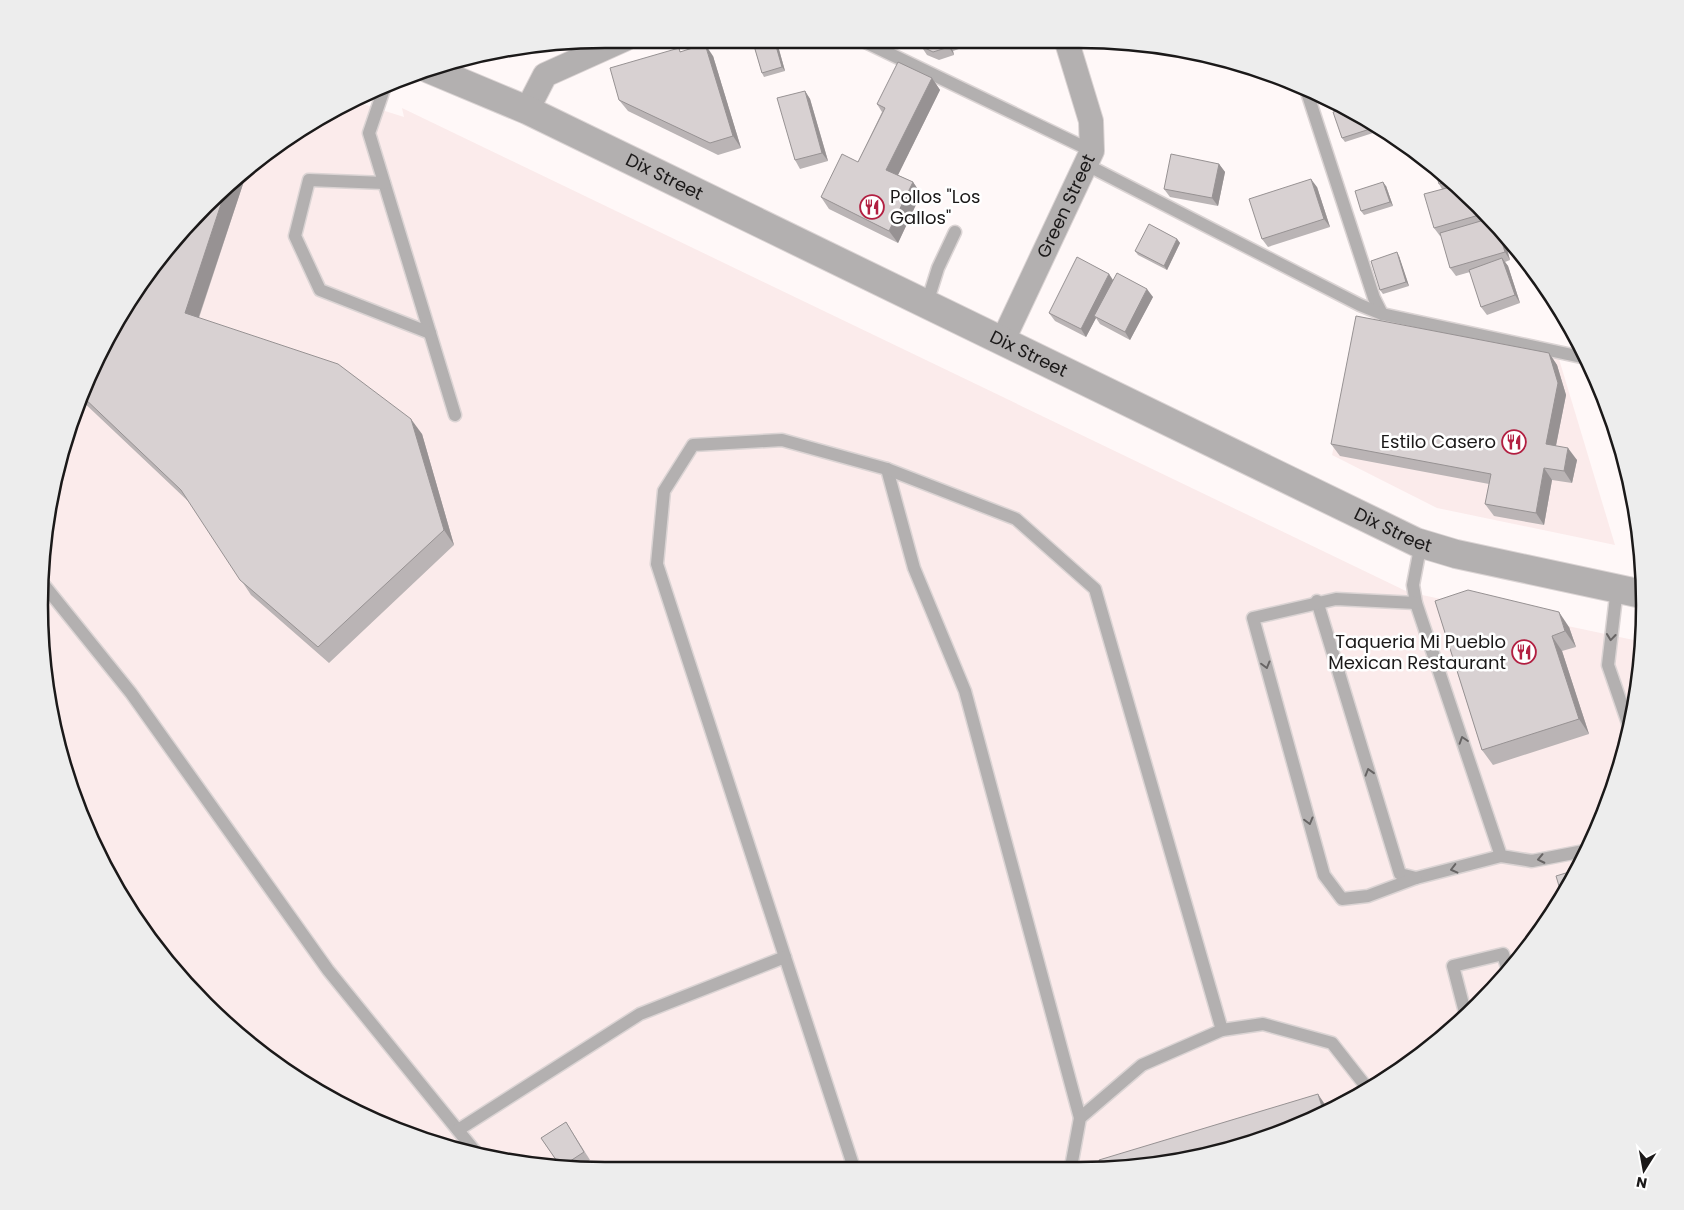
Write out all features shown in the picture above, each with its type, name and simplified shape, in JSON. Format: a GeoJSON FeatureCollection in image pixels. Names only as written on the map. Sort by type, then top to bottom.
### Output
{"type":"FeatureCollection","features":[{"type":"Feature","properties":{"kind":"street"},"geometry":{"type":"LineString","coordinates":[[527,110],[545,75],[601,48]]}},
{"type":"Feature","properties":{"kind":"street","name":"Green Street"},"geometry":{"type":"LineString","coordinates":[[1003,340],[1089,158],[1091,121],[1069,48]]}},
{"type":"Feature","properties":{"kind":"street","name":"Dix Street"},"geometry":{"type":"LineString","coordinates":[[439,73],[527,110],[1421,543],[1456,554],[1630,591]]}},
{"type":"Feature","properties":{"kind":"lane"},"geometry":{"type":"LineString","coordinates":[[876,48],[1089,158],[1360,305],[1382,314],[1578,356]]}},
{"type":"Feature","properties":{"kind":"lane"},"geometry":{"type":"LineString","coordinates":[[382,94],[369,133],[455,415]]}},
{"type":"Feature","properties":{"kind":"lane"},"geometry":{"type":"LineString","coordinates":[[1309,97],[1374,298],[1382,314]]}},
{"type":"Feature","properties":{"kind":"lane"},"geometry":{"type":"LineString","coordinates":[[384,183],[309,180],[295,236],[320,290],[430,333]]}},
{"type":"Feature","properties":{"kind":"lane"},"geometry":{"type":"LineString","coordinates":[[927,303],[938,268],[955,232]]}},
{"type":"Feature","properties":{"kind":"lane"},"geometry":{"type":"LineString","coordinates":[[852,1162],[657,564],[664,491],[693,445],[782,440],[888,469],[1016,519],[1095,589],[1222,1030]]}},
{"type":"Feature","properties":{"kind":"lane"},"geometry":{"type":"LineString","coordinates":[[888,469],[914,568],[965,691],[1080,1118],[1072,1162]]}},
{"type":"Feature","properties":{"kind":"lane"},"geometry":{"type":"LineString","coordinates":[[1421,543],[1413,585],[1416,603],[1428,634],[1501,856]]}},
{"type":"Feature","properties":{"kind":"lane"},"geometry":{"type":"LineString","coordinates":[[48,590],[131,693],[328,970],[471,1146]]}},
{"type":"Feature","properties":{"kind":"lane"},"geometry":{"type":"LineString","coordinates":[[1625,716],[1608,665],[1630,591]]}},
{"type":"Feature","properties":{"kind":"lane"},"geometry":{"type":"LineString","coordinates":[[1416,603],[1336,598],[1317,601],[1253,618],[1324,875],[1342,899],[1368,896],[1416,878],[1501,856],[1532,861],[1579,852]]}},
{"type":"Feature","properties":{"kind":"lane"},"geometry":{"type":"LineString","coordinates":[[1317,601],[1400,874],[1416,878]]}},
{"type":"Feature","properties":{"kind":"lane"},"geometry":{"type":"LineString","coordinates":[[1464,1008],[1452,966],[1503,954],[1506,963]]}},
{"type":"Feature","properties":{"kind":"lane"},"geometry":{"type":"LineString","coordinates":[[458,1130],[640,1014],[785,957]]}},
{"type":"Feature","properties":{"kind":"lane"},"geometry":{"type":"LineString","coordinates":[[1080,1118],[1142,1065],[1222,1030],[1263,1024],[1332,1043],[1364,1084]]}},
{"type":"Feature","properties":{"kind":"shaded area"},"geometry":{"type":"Polygon","coordinates":[[[361,104],[404,117],[402,108],[1408,592],[1635,640],[1632,678],[1618,749],[1594,818],[1562,884],[1543,915],[1521,944],[1498,973],[1473,999],[1447,1024],[1418,1047],[1389,1069],[1358,1088],[1292,1120],[1223,1144],[1152,1158],[1079,1162],[605,1162],[532,1158],[461,1144],[426,1133],[358,1105],[326,1088],[295,1069],[266,1047],[237,1024],[211,999],[186,973],[163,944],[141,915],[122,884],[90,818],[66,749],[52,678],[48,605],[52,532],[66,461],[77,426],[105,358],[141,295],[186,237],[237,186],[295,141],[361,104]]]}},
{"type":"Feature","properties":{"kind":"shaded area"},"geometry":{"type":"Polygon","coordinates":[[[1362,319],[1559,359],[1615,545],[1437,508],[1332,455],[1362,319]]]}},
{"type":"Feature","properties":{"kind":"building"},"geometry":{"type":"Polygon","coordinates":[[[679,48],[680,52],[692,48],[706,48],[733,136],[710,143],[619,100],[610,68],[679,48]]]}},
{"type":"Feature","properties":{"kind":"building"},"geometry":{"type":"Polygon","coordinates":[[[755,48],[777,48],[782,67],[762,73],[755,48]]]}},
{"type":"Feature","properties":{"kind":"building"},"geometry":{"type":"Polygon","coordinates":[[[925,48],[946,48],[933,52],[925,48]]]}},
{"type":"Feature","properties":{"kind":"building"},"geometry":{"type":"Polygon","coordinates":[[[898,62],[932,78],[886,170],[913,182],[889,231],[821,197],[842,154],[858,162],[885,108],[877,104],[898,62]]]}},
{"type":"Feature","properties":{"kind":"building"},"geometry":{"type":"Polygon","coordinates":[[[805,91],[822,153],[795,160],[777,98],[805,91]]]}},
{"type":"Feature","properties":{"kind":"building"},"geometry":{"type":"Polygon","coordinates":[[[1337,111],[1370,129],[1342,138],[1333,112],[1337,111]]]}},
{"type":"Feature","properties":{"kind":"building"},"geometry":{"type":"Polygon","coordinates":[[[1171,154],[1219,164],[1212,198],[1164,189],[1171,154]]]}},
{"type":"Feature","properties":{"kind":"building"},"geometry":{"type":"Polygon","coordinates":[[[1311,179],[1324,219],[1262,239],[1249,199],[1311,179]]]}},
{"type":"Feature","properties":{"kind":"building"},"geometry":{"type":"Polygon","coordinates":[[[1383,182],[1390,202],[1361,211],[1355,191],[1383,182]]]}},
{"type":"Feature","properties":{"kind":"building"},"geometry":{"type":"Polygon","coordinates":[[[1449,187],[1477,216],[1434,228],[1424,194],[1449,187]]]}},
{"type":"Feature","properties":{"kind":"building"},"geometry":{"type":"Polygon","coordinates":[[[222,200],[185,313],[338,364],[411,419],[444,530],[318,647],[240,580],[181,490],[87,400],[105,358],[141,295],[186,237],[222,200]]]}},
{"type":"Feature","properties":{"kind":"building"},"geometry":{"type":"Polygon","coordinates":[[[1482,221],[1502,242],[1505,252],[1450,268],[1440,233],[1482,221]]]}},
{"type":"Feature","properties":{"kind":"building"},"geometry":{"type":"Polygon","coordinates":[[[1149,224],[1177,239],[1164,266],[1135,251],[1149,224]]]}},
{"type":"Feature","properties":{"kind":"building"},"geometry":{"type":"Polygon","coordinates":[[[1397,252],[1406,282],[1380,290],[1371,261],[1397,252]]]}},
{"type":"Feature","properties":{"kind":"building"},"geometry":{"type":"Polygon","coordinates":[[[1077,257],[1109,274],[1081,329],[1049,313],[1077,257]]]}},
{"type":"Feature","properties":{"kind":"building"},"geometry":{"type":"Polygon","coordinates":[[[1502,258],[1515,295],[1481,307],[1469,270],[1502,258]]]}},
{"type":"Feature","properties":{"kind":"building"},"geometry":{"type":"Polygon","coordinates":[[[1117,273],[1147,289],[1125,332],[1094,316],[1117,273]]]}},
{"type":"Feature","properties":{"kind":"building"},"geometry":{"type":"Polygon","coordinates":[[[1356,316],[1549,353],[1558,383],[1546,444],[1568,448],[1564,471],[1544,468],[1536,513],[1485,504],[1491,474],[1331,444],[1356,316]]]}},
{"type":"Feature","properties":{"kind":"building"},"geometry":{"type":"Polygon","coordinates":[[[1468,590],[1559,612],[1565,631],[1552,636],[1579,719],[1482,750],[1435,601],[1468,590]]]}},
{"type":"Feature","properties":{"kind":"building"},"geometry":{"type":"Polygon","coordinates":[[[1568,872],[1560,888],[1556,876],[1568,872]]]}},
{"type":"Feature","properties":{"kind":"building"},"geometry":{"type":"Polygon","coordinates":[[[1318,1094],[1322,1107],[1258,1133],[1223,1144],[1152,1158],[1115,1161],[1099,1160],[1318,1094]]]}},
{"type":"Feature","properties":{"kind":"building"},"geometry":{"type":"Polygon","coordinates":[[[566,1122],[584,1152],[570,1161],[556,1160],[541,1138],[566,1122]]]}},
{"type":"Feature","properties":{"kind":"place","name":"Pollos \"Los Gallos\""},"geometry":{"type":"Point","coordinates":[872,207]}},
{"type":"Feature","properties":{"kind":"place","name":"Estilo Casero"},"geometry":{"type":"Point","coordinates":[1514,442]}},
{"type":"Feature","properties":{"kind":"place","name":"Taqueria Mi Pueblo Mexican Restaurant"},"geometry":{"type":"Point","coordinates":[1524,652]}}]}
